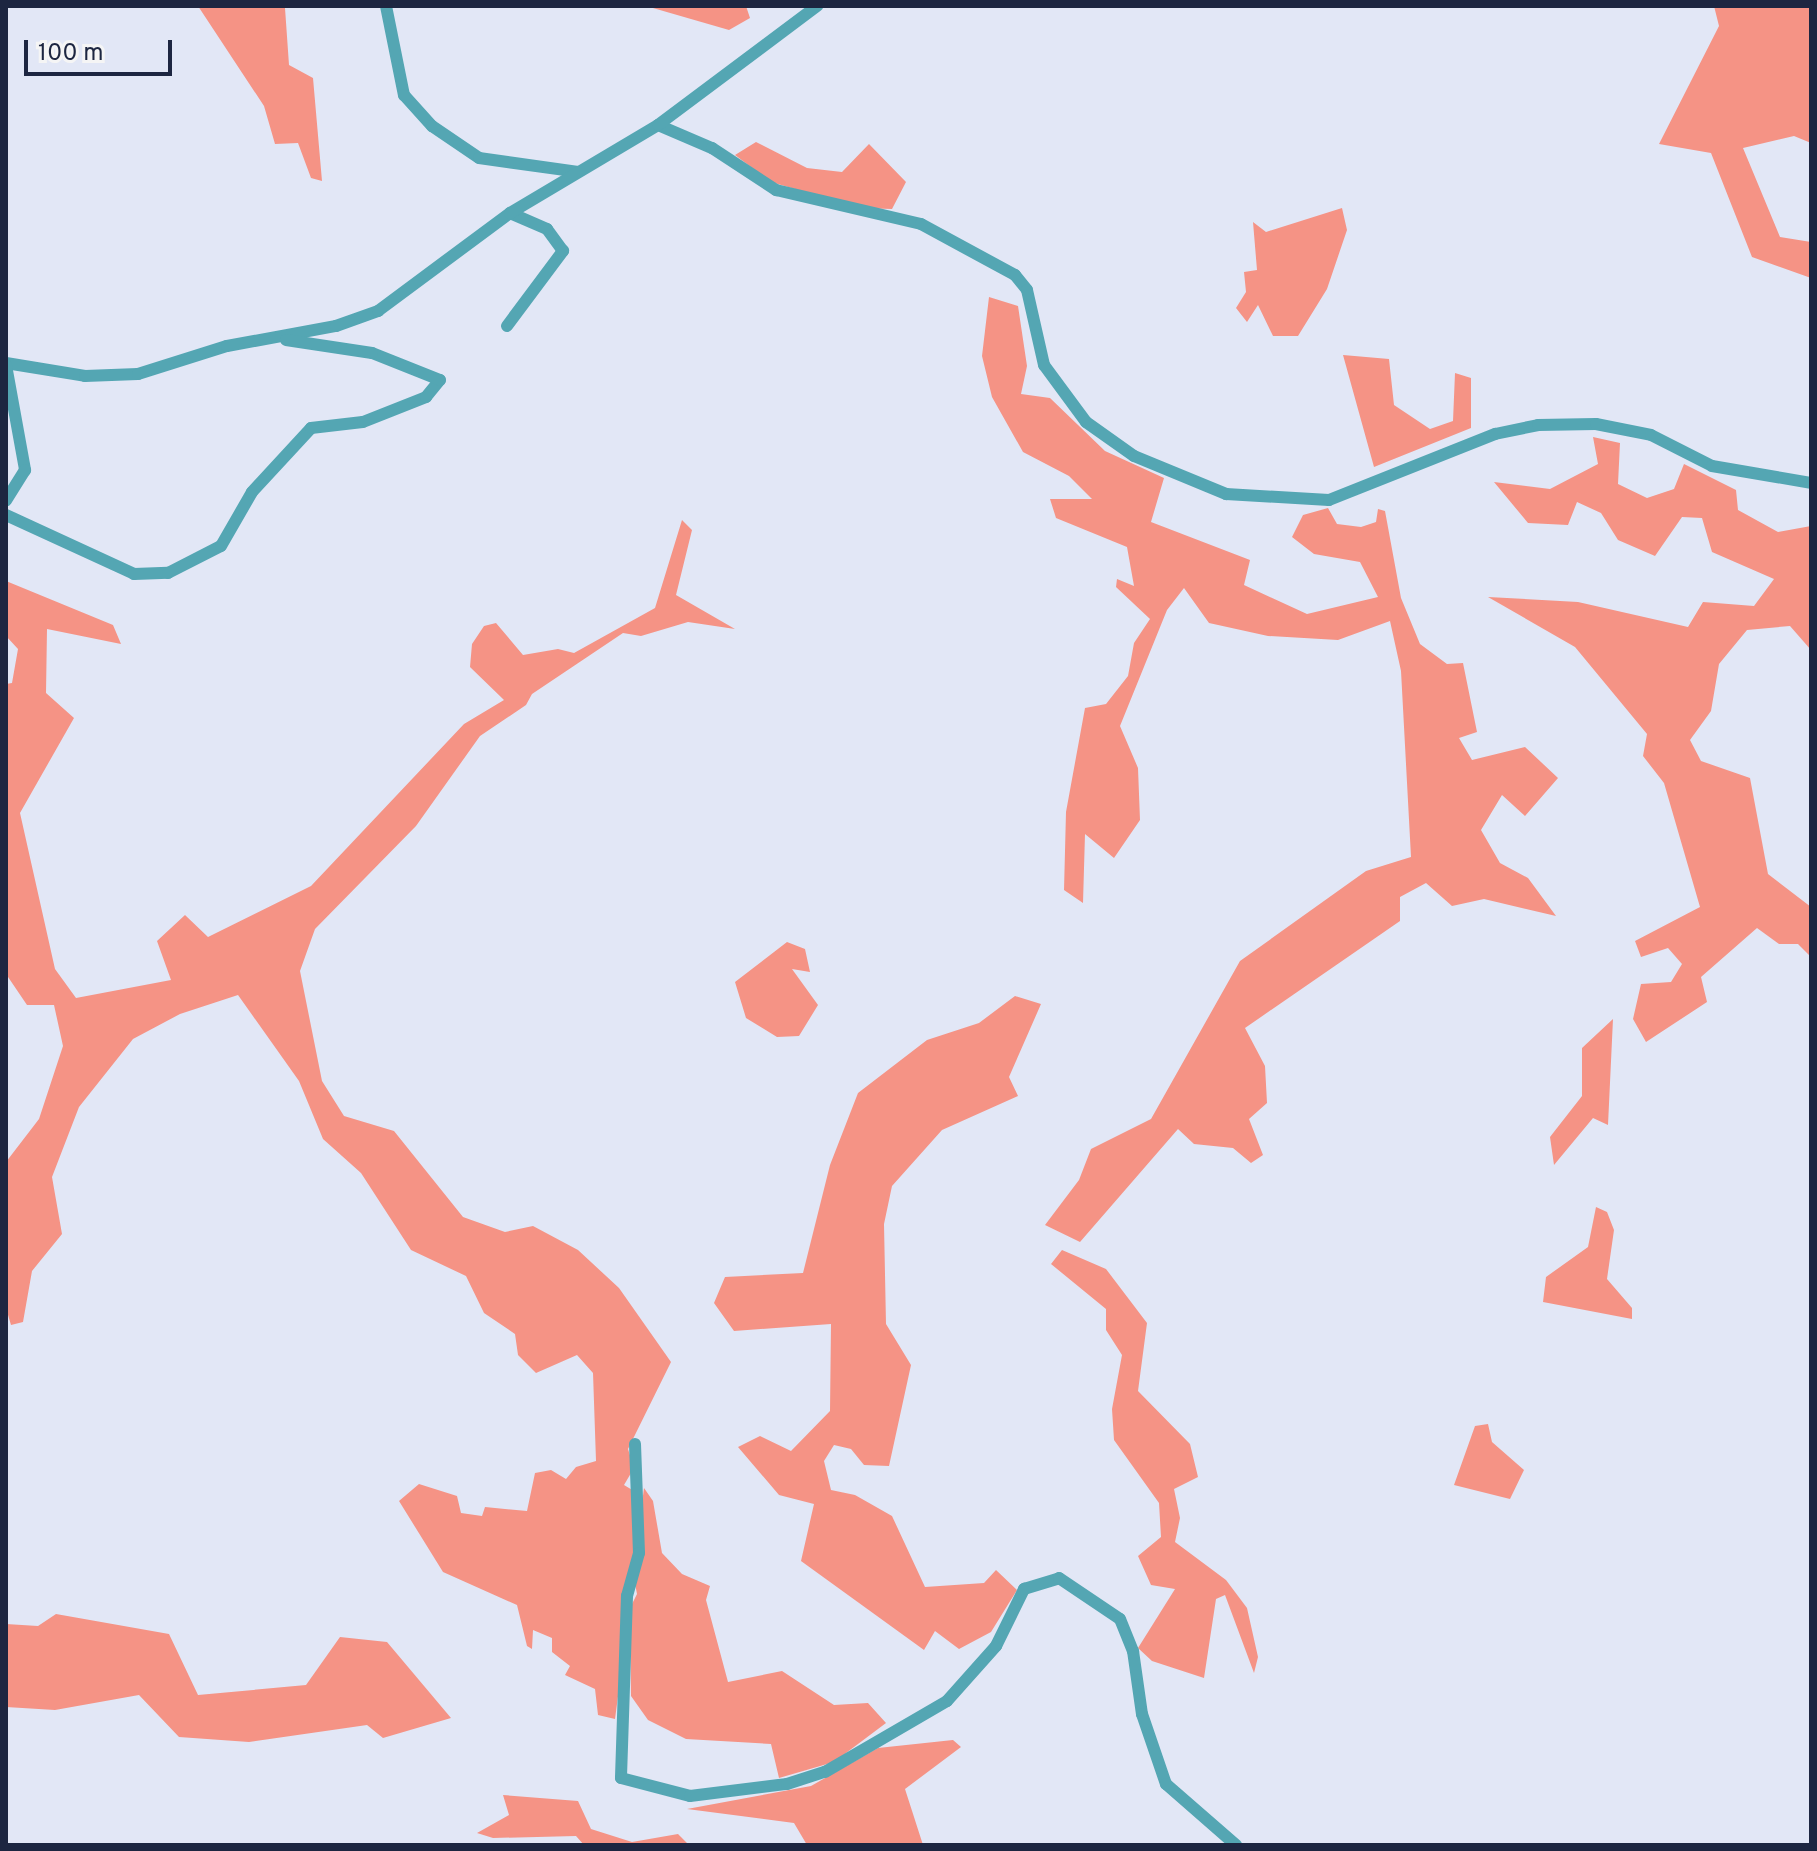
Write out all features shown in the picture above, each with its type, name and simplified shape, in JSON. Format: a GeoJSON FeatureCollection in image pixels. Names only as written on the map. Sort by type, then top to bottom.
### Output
{"type":"FeatureCollection","features":[{"type":"Feature","properties":{"kind":"street"},"geometry":{"type":"LineString","coordinates":[[386,6],[404,95],[432,126],[479,158],[578,172]]}},
{"type":"Feature","properties":{"kind":"street"},"geometry":{"type":"LineString","coordinates":[[6,501],[25,461],[6,364],[117,376],[336,326],[391,304],[510,213],[658,125],[817,6]]}},
{"type":"Feature","properties":{"kind":"street"},"geometry":{"type":"LineString","coordinates":[[658,125],[712,148],[776,190],[921,224],[1015,275],[1027,290],[1044,365],[1086,422],[1134,456],[1226,494],[1329,500],[1471,442],[1532,426],[1567,424],[1605,424],[1651,435],[1712,466],[1811,483]]}},
{"type":"Feature","properties":{"kind":"street"},"geometry":{"type":"LineString","coordinates":[[507,326],[563,251],[547,229],[510,213]]}},
{"type":"Feature","properties":{"kind":"street"},"geometry":{"type":"LineString","coordinates":[[6,515],[134,574],[168,573],[221,546],[252,492],[311,428],[363,422],[426,397],[440,380],[372,353],[275,338]]}},
{"type":"Feature","properties":{"kind":"street"},"geometry":{"type":"LineString","coordinates":[[635,1444],[639,1553],[627,1596],[621,1778],[690,1796],[787,1784],[825,1772],[947,1701],[996,1646],[1024,1589],[1059,1578],[1120,1619],[1133,1651],[1142,1714],[1166,1784],[1236,1845]]}},
{"type":"Feature","properties":{"kind":"shaded area"},"geometry":{"type":"Polygon","coordinates":[[[198,6],[290,6],[285,8],[289,65],[313,78],[322,181],[311,178],[298,143],[275,144],[264,106],[198,6]]]}},
{"type":"Feature","properties":{"kind":"shaded area"},"geometry":{"type":"Polygon","coordinates":[[[646,6],[746,6],[750,18],[729,30],[646,6]]]}},
{"type":"Feature","properties":{"kind":"shaded area"},"geometry":{"type":"Polygon","coordinates":[[[1714,6],[1811,6],[1811,143],[1794,136],[1743,148],[1780,237],[1811,242],[1811,278],[1752,257],[1711,153],[1659,144],[1719,26],[1714,6]]]}},
{"type":"Feature","properties":{"kind":"shaded area"},"geometry":{"type":"Polygon","coordinates":[[[756,142],[807,168],[842,172],[869,144],[906,182],[892,209],[860,208],[771,182],[735,155],[756,142]]]}},
{"type":"Feature","properties":{"kind":"shaded area"},"geometry":{"type":"Polygon","coordinates":[[[1342,208],[1347,230],[1327,289],[1298,336],[1273,336],[1258,305],[1247,322],[1236,308],[1246,292],[1244,272],[1257,270],[1253,222],[1266,232],[1342,208]]]}},
{"type":"Feature","properties":{"kind":"shaded area"},"geometry":{"type":"Polygon","coordinates":[[[989,297],[1018,306],[1027,366],[1021,394],[1050,398],[1105,451],[1164,478],[1151,522],[1250,560],[1244,585],[1307,614],[1378,597],[1360,562],[1314,554],[1292,537],[1303,515],[1328,508],[1337,524],[1361,527],[1376,522],[1378,509],[1385,511],[1401,598],[1420,644],[1447,664],[1463,663],[1477,732],[1459,738],[1472,760],[1525,747],[1558,778],[1525,816],[1502,795],[1481,830],[1500,863],[1528,878],[1556,916],[1484,899],[1452,906],[1426,883],[1400,897],[1400,921],[1245,1028],[1265,1066],[1267,1103],[1249,1119],[1263,1155],[1251,1163],[1233,1148],[1194,1144],[1178,1129],[1080,1242],[1045,1225],[1079,1180],[1091,1149],[1151,1119],[1240,961],[1366,871],[1411,857],[1401,671],[1390,621],[1338,640],[1268,636],[1209,623],[1184,588],[1167,610],[1120,726],[1138,768],[1140,820],[1114,858],[1085,834],[1083,903],[1064,890],[1066,812],[1085,708],[1106,704],[1128,676],[1134,643],[1150,619],[1116,587],[1117,579],[1134,586],[1127,547],[1056,518],[1050,499],[1092,499],[1069,476],[1023,452],[992,397],[982,356],[989,297]]]}},
{"type":"Feature","properties":{"kind":"shaded area"},"geometry":{"type":"Polygon","coordinates":[[[1343,355],[1389,359],[1394,405],[1430,429],[1453,421],[1455,373],[1471,378],[1471,428],[1374,467],[1343,355]]]}},
{"type":"Feature","properties":{"kind":"shaded area"},"geometry":{"type":"Polygon","coordinates":[[[1593,437],[1620,443],[1618,484],[1647,498],[1674,489],[1684,464],[1736,490],[1738,510],[1778,532],[1811,526],[1811,650],[1790,626],[1747,630],[1719,664],[1711,711],[1690,740],[1701,761],[1750,778],[1768,874],[1811,907],[1811,957],[1798,944],[1779,944],[1757,928],[1701,977],[1707,1002],[1646,1042],[1633,1019],[1641,984],[1671,982],[1682,964],[1668,948],[1641,957],[1635,941],[1700,907],[1664,783],[1643,756],[1647,734],[1575,647],[1488,597],[1578,602],[1688,627],[1703,602],[1754,606],[1774,579],[1712,552],[1702,518],[1682,517],[1655,556],[1618,540],[1601,513],[1577,502],[1568,525],[1528,523],[1494,482],[1550,489],[1598,464],[1593,437]]]}},
{"type":"Feature","properties":{"kind":"shaded area"},"geometry":{"type":"Polygon","coordinates":[[[682,520],[692,530],[676,595],[735,629],[688,622],[641,636],[623,633],[532,694],[526,705],[480,736],[416,826],[315,929],[300,971],[322,1081],[344,1116],[394,1131],[463,1217],[505,1232],[533,1226],[578,1250],[619,1288],[671,1362],[628,1449],[634,1468],[624,1485],[634,1491],[637,1553],[615,1719],[598,1715],[595,1689],[565,1675],[570,1666],[552,1652],[552,1638],[533,1630],[532,1649],[527,1646],[517,1605],[443,1572],[399,1501],[419,1484],[457,1496],[461,1513],[482,1516],[485,1507],[527,1511],[535,1473],[551,1470],[566,1479],[576,1467],[596,1461],[593,1373],[577,1355],[536,1373],[518,1355],[515,1334],[484,1313],[466,1276],[411,1250],[361,1173],[323,1139],[299,1081],[238,995],[180,1014],[133,1039],[79,1107],[52,1177],[62,1234],[32,1271],[23,1322],[11,1325],[6,1308],[6,1162],[39,1119],[63,1046],[54,1005],[27,1005],[6,974],[6,684],[12,683],[18,649],[6,636],[6,581],[113,625],[121,644],[47,629],[46,693],[74,718],[20,813],[55,969],[76,998],[171,980],[157,941],[185,915],[208,937],[311,886],[464,724],[504,700],[470,667],[472,644],[484,626],[496,623],[523,655],[558,649],[574,653],[655,608],[682,520]]]}},
{"type":"Feature","properties":{"kind":"shaded area"},"geometry":{"type":"Polygon","coordinates":[[[787,942],[805,949],[810,972],[792,969],[818,1005],[799,1036],[777,1037],[746,1018],[735,982],[787,942]]]}},
{"type":"Feature","properties":{"kind":"shaded area"},"geometry":{"type":"Polygon","coordinates":[[[1015,996],[1041,1004],[1009,1077],[1018,1096],[942,1130],[892,1186],[884,1224],[886,1324],[911,1365],[889,1466],[864,1465],[851,1449],[834,1445],[824,1461],[831,1490],[855,1495],[892,1516],[925,1587],[984,1583],[996,1570],[1017,1590],[991,1632],[959,1649],[935,1631],[924,1650],[801,1561],[814,1504],[779,1495],[738,1447],[760,1436],[791,1451],[830,1411],[831,1324],[734,1331],[714,1303],[725,1277],[803,1273],[830,1165],[858,1093],[927,1040],[979,1023],[1015,996]]]}},
{"type":"Feature","properties":{"kind":"shaded area"},"geometry":{"type":"Polygon","coordinates":[[[1613,1019],[1608,1125],[1593,1118],[1554,1165],[1550,1137],[1582,1096],[1582,1048],[1613,1019]]]}},
{"type":"Feature","properties":{"kind":"shaded area"},"geometry":{"type":"Polygon","coordinates":[[[1596,1207],[1607,1212],[1614,1230],[1607,1279],[1632,1308],[1632,1319],[1543,1302],[1546,1277],[1588,1247],[1596,1207]]]}},
{"type":"Feature","properties":{"kind":"shaded area"},"geometry":{"type":"Polygon","coordinates":[[[1062,1250],[1106,1269],[1147,1323],[1138,1391],[1190,1444],[1198,1477],[1174,1489],[1180,1518],[1175,1542],[1226,1580],[1247,1608],[1258,1657],[1254,1673],[1225,1595],[1216,1599],[1204,1678],[1152,1661],[1138,1648],[1175,1589],[1151,1585],[1138,1556],[1161,1537],[1159,1503],[1114,1440],[1112,1409],[1122,1355],[1106,1330],[1106,1309],[1051,1264],[1062,1250]]]}},
{"type":"Feature","properties":{"kind":"shaded area"},"geometry":{"type":"Polygon","coordinates":[[[1488,1424],[1492,1442],[1524,1470],[1510,1499],[1454,1485],[1475,1426],[1488,1424]]]}},
{"type":"Feature","properties":{"kind":"shaded area"},"geometry":{"type":"Polygon","coordinates":[[[644,1488],[653,1501],[662,1553],[682,1574],[710,1586],[706,1600],[728,1682],[782,1671],[834,1705],[868,1703],[886,1723],[834,1762],[779,1778],[771,1744],[686,1739],[648,1720],[631,1696],[630,1608],[637,1594],[633,1573],[644,1488]]]}},
{"type":"Feature","properties":{"kind":"shaded area"},"geometry":{"type":"Polygon","coordinates":[[[56,1614],[169,1634],[198,1695],[306,1685],[340,1637],[387,1642],[451,1718],[383,1738],[367,1725],[249,1742],[179,1737],[139,1695],[55,1710],[6,1707],[6,1624],[38,1626],[56,1614]]]}},
{"type":"Feature","properties":{"kind":"shaded area"},"geometry":{"type":"Polygon","coordinates":[[[953,1740],[961,1747],[905,1789],[923,1845],[807,1845],[794,1823],[687,1809],[811,1786],[878,1748],[953,1740]]]}},
{"type":"Feature","properties":{"kind":"shaded area"},"geometry":{"type":"Polygon","coordinates":[[[503,1795],[578,1801],[591,1829],[632,1842],[678,1834],[689,1845],[584,1845],[576,1836],[493,1838],[477,1833],[509,1815],[503,1795]]]}}]}
